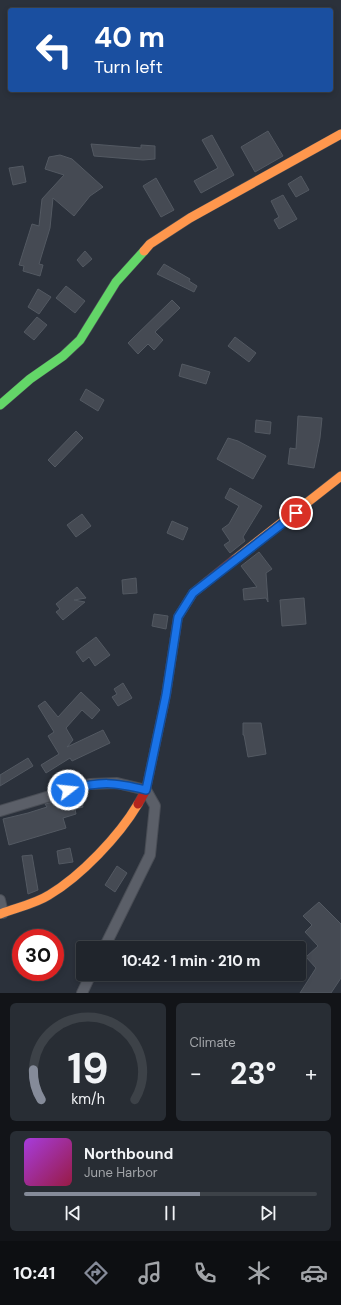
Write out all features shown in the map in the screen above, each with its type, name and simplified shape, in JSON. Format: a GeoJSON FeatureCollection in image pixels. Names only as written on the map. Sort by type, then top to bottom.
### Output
{"type":"FeatureCollection","features":[{"type":"Feature","properties":{"kind":"street"},"geometry":{"type":"LineString","coordinates":[[0,404],[30,378],[63,356],[80,340],[116,282],[150,244],[190,218],[341,134]]}},
{"type":"Feature","properties":{"kind":"street"},"geometry":{"type":"LineString","coordinates":[[0,900],[2,913],[48,896],[85,868],[130,817],[146,790],[166,695],[178,617],[193,593],[341,476]]}},
{"type":"Feature","properties":{"kind":"street"},"geometry":{"type":"LineString","coordinates":[[0,811],[90,784],[117,783],[146,790],[155,806],[150,855],[107,941]]}},
{"type":"Feature","properties":{"kind":"street"},"geometry":{"type":"LineString","coordinates":[[82,993],[88,981]]}},
{"type":"Feature","properties":{"kind":"building"},"geometry":{"type":"Polygon","coordinates":[[[268,131],[283,156],[255,172],[241,147],[268,131]]]}},
{"type":"Feature","properties":{"kind":"building"},"geometry":{"type":"Polygon","coordinates":[[[212,135],[234,175],[201,193],[194,181],[218,168],[202,140],[212,135]]]}},
{"type":"Feature","properties":{"kind":"building"},"geometry":{"type":"Polygon","coordinates":[[[91,144],[141,148],[141,145],[155,146],[155,159],[143,160],[94,156],[91,144]]]}},
{"type":"Feature","properties":{"kind":"building"},"geometry":{"type":"Polygon","coordinates":[[[60,155],[72,159],[103,187],[90,196],[74,216],[53,198],[50,228],[39,264],[43,265],[40,276],[23,271],[24,266],[19,265],[32,224],[39,226],[42,199],[64,175],[45,169],[49,157],[60,155]]]}},
{"type":"Feature","properties":{"kind":"building"},"geometry":{"type":"Polygon","coordinates":[[[23,166],[26,182],[13,185],[9,168],[23,166]]]}},
{"type":"Feature","properties":{"kind":"building"},"geometry":{"type":"Polygon","coordinates":[[[301,176],[309,190],[296,197],[288,184],[301,176]]]}},
{"type":"Feature","properties":{"kind":"building"},"geometry":{"type":"Polygon","coordinates":[[[156,178],[174,210],[161,217],[143,186],[156,178]]]}},
{"type":"Feature","properties":{"kind":"building"},"geometry":{"type":"Polygon","coordinates":[[[283,195],[297,219],[279,229],[274,220],[279,217],[271,201],[283,195]]]}},
{"type":"Feature","properties":{"kind":"building"},"geometry":{"type":"Polygon","coordinates":[[[85,251],[92,259],[83,267],[77,260],[85,251]]]}},
{"type":"Feature","properties":{"kind":"building"},"geometry":{"type":"Polygon","coordinates":[[[164,264],[190,279],[189,281],[197,286],[194,292],[157,274],[164,264]]]}},
{"type":"Feature","properties":{"kind":"building"},"geometry":{"type":"Polygon","coordinates":[[[66,286],[85,301],[75,313],[56,298],[66,286]]]}},
{"type":"Feature","properties":{"kind":"building"},"geometry":{"type":"Polygon","coordinates":[[[38,289],[51,297],[39,314],[28,307],[38,289]]]}},
{"type":"Feature","properties":{"kind":"building"},"geometry":{"type":"Polygon","coordinates":[[[172,300],[180,308],[155,332],[163,340],[154,350],[148,344],[138,354],[128,343],[172,300]]]}},
{"type":"Feature","properties":{"kind":"building"},"geometry":{"type":"Polygon","coordinates":[[[37,317],[47,325],[34,340],[24,332],[37,317]]]}},
{"type":"Feature","properties":{"kind":"building"},"geometry":{"type":"Polygon","coordinates":[[[235,337],[256,353],[249,362],[228,346],[235,337]]]}},
{"type":"Feature","properties":{"kind":"building"},"geometry":{"type":"Polygon","coordinates":[[[182,364],[210,372],[206,384],[179,376],[182,364]]]}},
{"type":"Feature","properties":{"kind":"building"},"geometry":{"type":"Polygon","coordinates":[[[86,389],[104,400],[98,411],[80,400],[86,389]]]}},
{"type":"Feature","properties":{"kind":"building"},"geometry":{"type":"Polygon","coordinates":[[[298,416],[322,418],[314,468],[288,464],[290,448],[296,449],[298,416]]]}},
{"type":"Feature","properties":{"kind":"building"},"geometry":{"type":"Polygon","coordinates":[[[256,420],[271,422],[270,434],[255,432],[256,420]]]}},
{"type":"Feature","properties":{"kind":"building"},"geometry":{"type":"Polygon","coordinates":[[[76,431],[83,438],[55,467],[48,460],[76,431]]]}},
{"type":"Feature","properties":{"kind":"building"},"geometry":{"type":"Polygon","coordinates":[[[228,438],[238,441],[266,456],[253,479],[217,459],[228,438]]]}},
{"type":"Feature","properties":{"kind":"building"},"geometry":{"type":"Polygon","coordinates":[[[230,488],[262,506],[243,537],[245,541],[230,553],[224,545],[230,541],[222,529],[229,524],[239,506],[225,498],[230,488]]]}},
{"type":"Feature","properties":{"kind":"building"},"geometry":{"type":"Polygon","coordinates":[[[82,514],[91,526],[76,537],[67,525],[82,514]]]}},
{"type":"Feature","properties":{"kind":"building"},"geometry":{"type":"Polygon","coordinates":[[[172,521],[188,528],[183,540],[167,533],[172,521]]]}},
{"type":"Feature","properties":{"kind":"building"},"geometry":{"type":"Polygon","coordinates":[[[259,552],[272,569],[266,573],[268,602],[266,598],[244,600],[243,589],[257,587],[241,566],[259,552]]]}},
{"type":"Feature","properties":{"kind":"building"},"geometry":{"type":"Polygon","coordinates":[[[136,578],[137,593],[123,594],[122,580],[136,578]]]}},
{"type":"Feature","properties":{"kind":"building"},"geometry":{"type":"Polygon","coordinates":[[[77,587],[86,598],[74,600],[85,602],[63,620],[56,612],[60,609],[56,604],[77,587]]]}},
{"type":"Feature","properties":{"kind":"building"},"geometry":{"type":"Polygon","coordinates":[[[304,598],[306,624],[282,626],[280,600],[304,598]]]}},
{"type":"Feature","properties":{"kind":"building"},"geometry":{"type":"Polygon","coordinates":[[[154,614],[168,616],[166,629],[152,626],[154,614]]]}},
{"type":"Feature","properties":{"kind":"building"},"geometry":{"type":"Polygon","coordinates":[[[96,637],[110,655],[95,666],[89,657],[83,662],[76,652],[96,637]]]}},
{"type":"Feature","properties":{"kind":"building"},"geometry":{"type":"Polygon","coordinates":[[[123,683],[132,698],[118,706],[112,697],[117,694],[114,689],[123,683]]]}},
{"type":"Feature","properties":{"kind":"building"},"geometry":{"type":"Polygon","coordinates":[[[81,692],[100,710],[92,719],[82,710],[66,728],[73,740],[67,747],[103,730],[110,743],[72,761],[70,758],[46,773],[41,765],[59,754],[48,736],[54,732],[38,706],[45,701],[58,717],[81,692]]]}},
{"type":"Feature","properties":{"kind":"building"},"geometry":{"type":"Polygon","coordinates":[[[243,723],[261,723],[266,754],[248,757],[243,735],[243,723]]]}},
{"type":"Feature","properties":{"kind":"building"},"geometry":{"type":"Polygon","coordinates":[[[28,758],[33,766],[0,786],[0,775],[28,758]]]}},
{"type":"Feature","properties":{"kind":"building"},"geometry":{"type":"Polygon","coordinates":[[[80,796],[83,807],[75,809],[76,814],[63,818],[66,828],[9,845],[3,819],[47,807],[45,804],[80,796]]]}},
{"type":"Feature","properties":{"kind":"building"},"geometry":{"type":"Polygon","coordinates":[[[70,848],[73,862],[59,864],[57,851],[70,848]]]}},
{"type":"Feature","properties":{"kind":"building"},"geometry":{"type":"Polygon","coordinates":[[[32,855],[38,890],[28,894],[22,856],[32,855]]]}},
{"type":"Feature","properties":{"kind":"building"},"geometry":{"type":"Polygon","coordinates":[[[117,866],[127,873],[115,892],[105,885],[117,866]]]}},
{"type":"Feature","properties":{"kind":"building"},"geometry":{"type":"Polygon","coordinates":[[[319,902],[341,924],[341,978],[331,993],[300,993],[316,968],[306,957],[318,946],[305,932],[312,925],[303,916],[319,902]]]}},
{"type":"Feature","properties":{"kind":"traffic: fast"},"geometry":{"type":"LineString","coordinates":[[0,405],[30,379],[63,356],[80,340],[116,282],[144,251]]}},
{"type":"Feature","properties":{"kind":"traffic: slow"},"geometry":{"type":"LineString","coordinates":[[144,251],[150,244],[190,218],[341,134]]}},
{"type":"Feature","properties":{"kind":"traffic: slow"},"geometry":{"type":"LineString","coordinates":[[234,560],[341,476]]}},
{"type":"Feature","properties":{"kind":"traffic: slow"},"geometry":{"type":"LineString","coordinates":[[0,914],[43,898],[74,877],[110,842],[138,804]]}},
{"type":"Feature","properties":{"kind":"traffic: jam"},"geometry":{"type":"LineString","coordinates":[[138,804],[146,790],[166,695],[178,617],[193,593],[234,560]]}},
{"type":"Feature","properties":{"kind":"route"},"geometry":{"type":"LineString","coordinates":[[68,790],[90,784],[117,783],[146,790],[166,695],[178,617],[193,593],[214,575],[296,513]]}}]}
